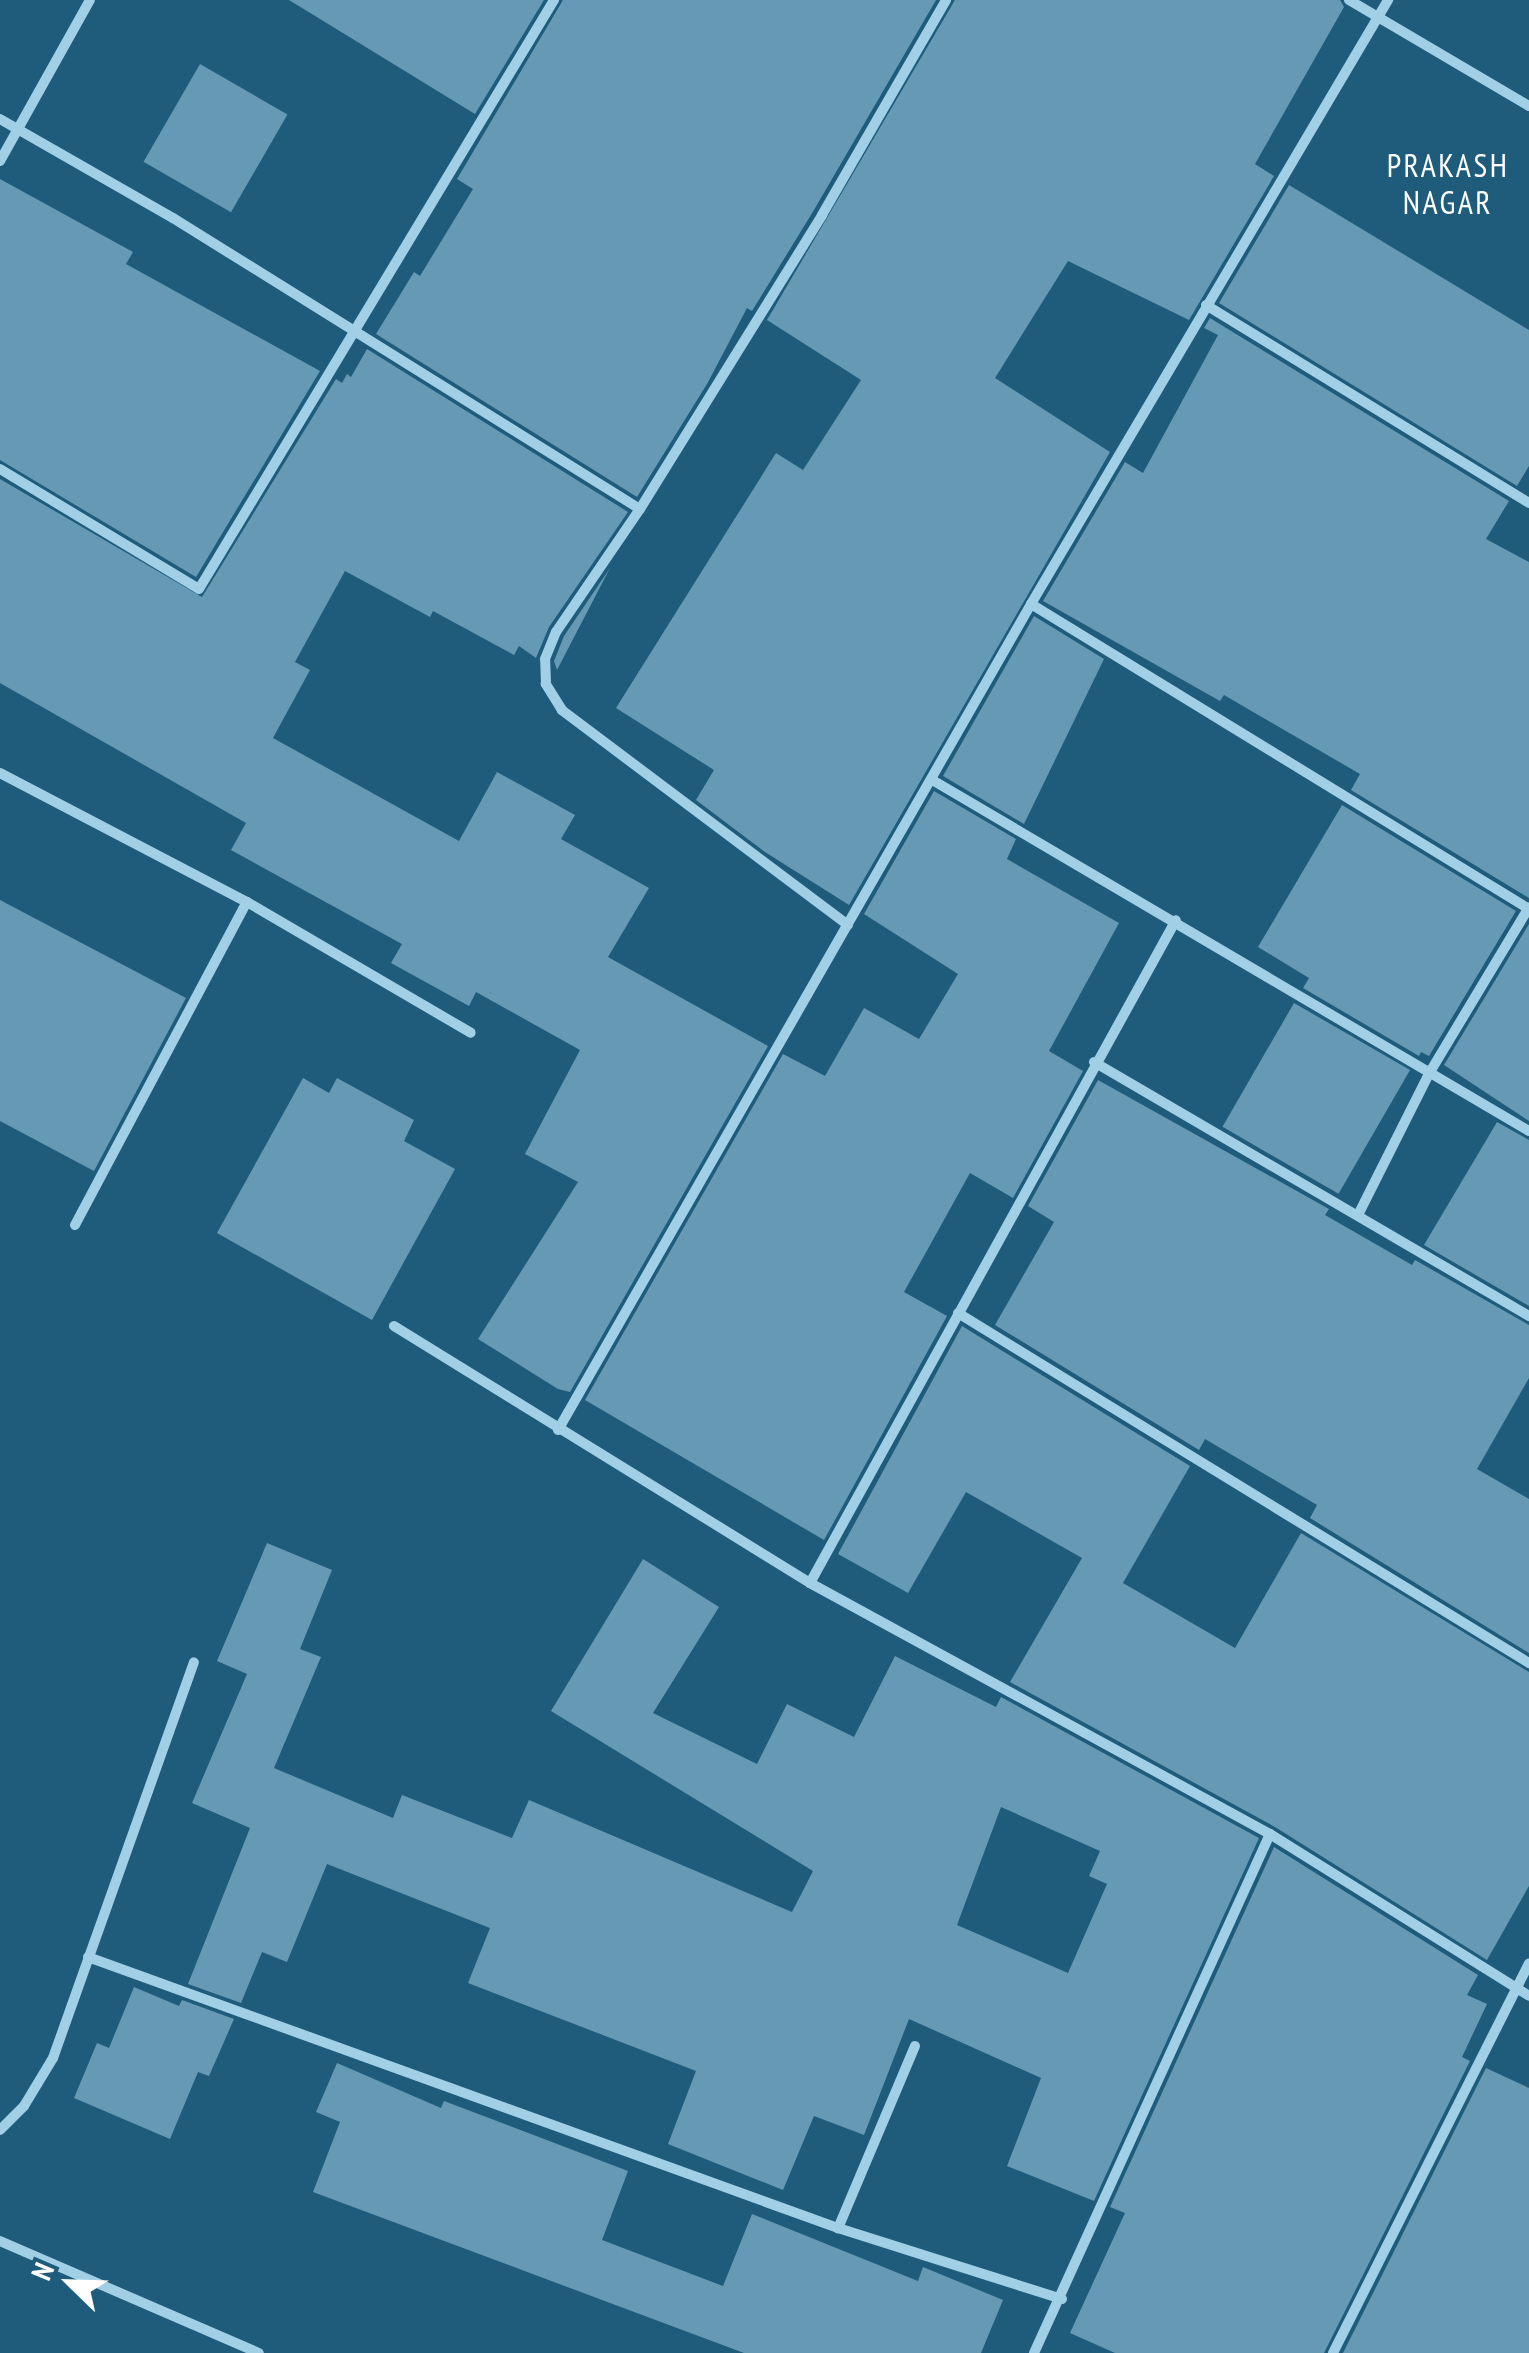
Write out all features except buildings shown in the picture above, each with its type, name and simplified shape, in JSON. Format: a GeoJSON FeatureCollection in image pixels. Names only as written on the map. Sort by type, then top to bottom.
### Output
{"type":"FeatureCollection","features":[{"type":"Feature","properties":{"kind":"street"},"geometry":{"type":"LineString","coordinates":[[0,161],[90,0]]}},
{"type":"Feature","properties":{"kind":"street"},"geometry":{"type":"LineString","coordinates":[[0,470],[200,589],[554,0]]}},
{"type":"Feature","properties":{"kind":"street"},"geometry":{"type":"LineString","coordinates":[[848,925],[562,710],[546,684],[545,659],[556,632],[640,509],[822,214],[946,0]]}},
{"type":"Feature","properties":{"kind":"street"},"geometry":{"type":"LineString","coordinates":[[1348,0],[1529,106]]}},
{"type":"Feature","properties":{"kind":"street"},"geometry":{"type":"LineString","coordinates":[[558,1430],[1032,604],[1388,0]]}},
{"type":"Feature","properties":{"kind":"street"},"geometry":{"type":"LineString","coordinates":[[0,119],[173,218],[640,509]]}},
{"type":"Feature","properties":{"kind":"street"},"geometry":{"type":"LineString","coordinates":[[1206,305],[1529,503]]}},
{"type":"Feature","properties":{"kind":"street"},"geometry":{"type":"LineString","coordinates":[[1032,604],[1529,908],[1430,1072],[1358,1214]]}},
{"type":"Feature","properties":{"kind":"street"},"geometry":{"type":"LineString","coordinates":[[0,773],[247,902],[471,1033]]}},
{"type":"Feature","properties":{"kind":"street"},"geometry":{"type":"LineString","coordinates":[[934,780],[1529,1131]]}},
{"type":"Feature","properties":{"kind":"street"},"geometry":{"type":"LineString","coordinates":[[75,1225],[247,902]]}},
{"type":"Feature","properties":{"kind":"street"},"geometry":{"type":"LineString","coordinates":[[810,1583],[1094,1062],[1176,920]]}},
{"type":"Feature","properties":{"kind":"street"},"geometry":{"type":"LineString","coordinates":[[1094,1062],[1529,1316]]}},
{"type":"Feature","properties":{"kind":"street"},"geometry":{"type":"LineString","coordinates":[[958,1314],[1529,1663]]}},
{"type":"Feature","properties":{"kind":"street"},"geometry":{"type":"LineString","coordinates":[[394,1326],[810,1583],[1270,1834],[1529,1996]]}},
{"type":"Feature","properties":{"kind":"street"},"geometry":{"type":"LineString","coordinates":[[0,2130],[24,2106],[53,2058],[194,1662]]}},
{"type":"Feature","properties":{"kind":"street"},"geometry":{"type":"LineString","coordinates":[[1034,2353],[1062,2299],[1270,1834]]}},
{"type":"Feature","properties":{"kind":"street"},"geometry":{"type":"LineString","coordinates":[[88,1957],[838,2228],[1062,2299]]}},
{"type":"Feature","properties":{"kind":"street"},"geometry":{"type":"LineString","coordinates":[[1333,2353],[1529,1964]]}},
{"type":"Feature","properties":{"kind":"street"},"geometry":{"type":"LineString","coordinates":[[838,2228],[916,2046]]}},
{"type":"Feature","properties":{"kind":"street"},"geometry":{"type":"LineString","coordinates":[[0,2242],[259,2353]]}},
{"type":"Feature","properties":{"kind":"district","name":"PRAKASH NAGAR"},"geometry":{"type":"Point","coordinates":[1448,184]}}]}
